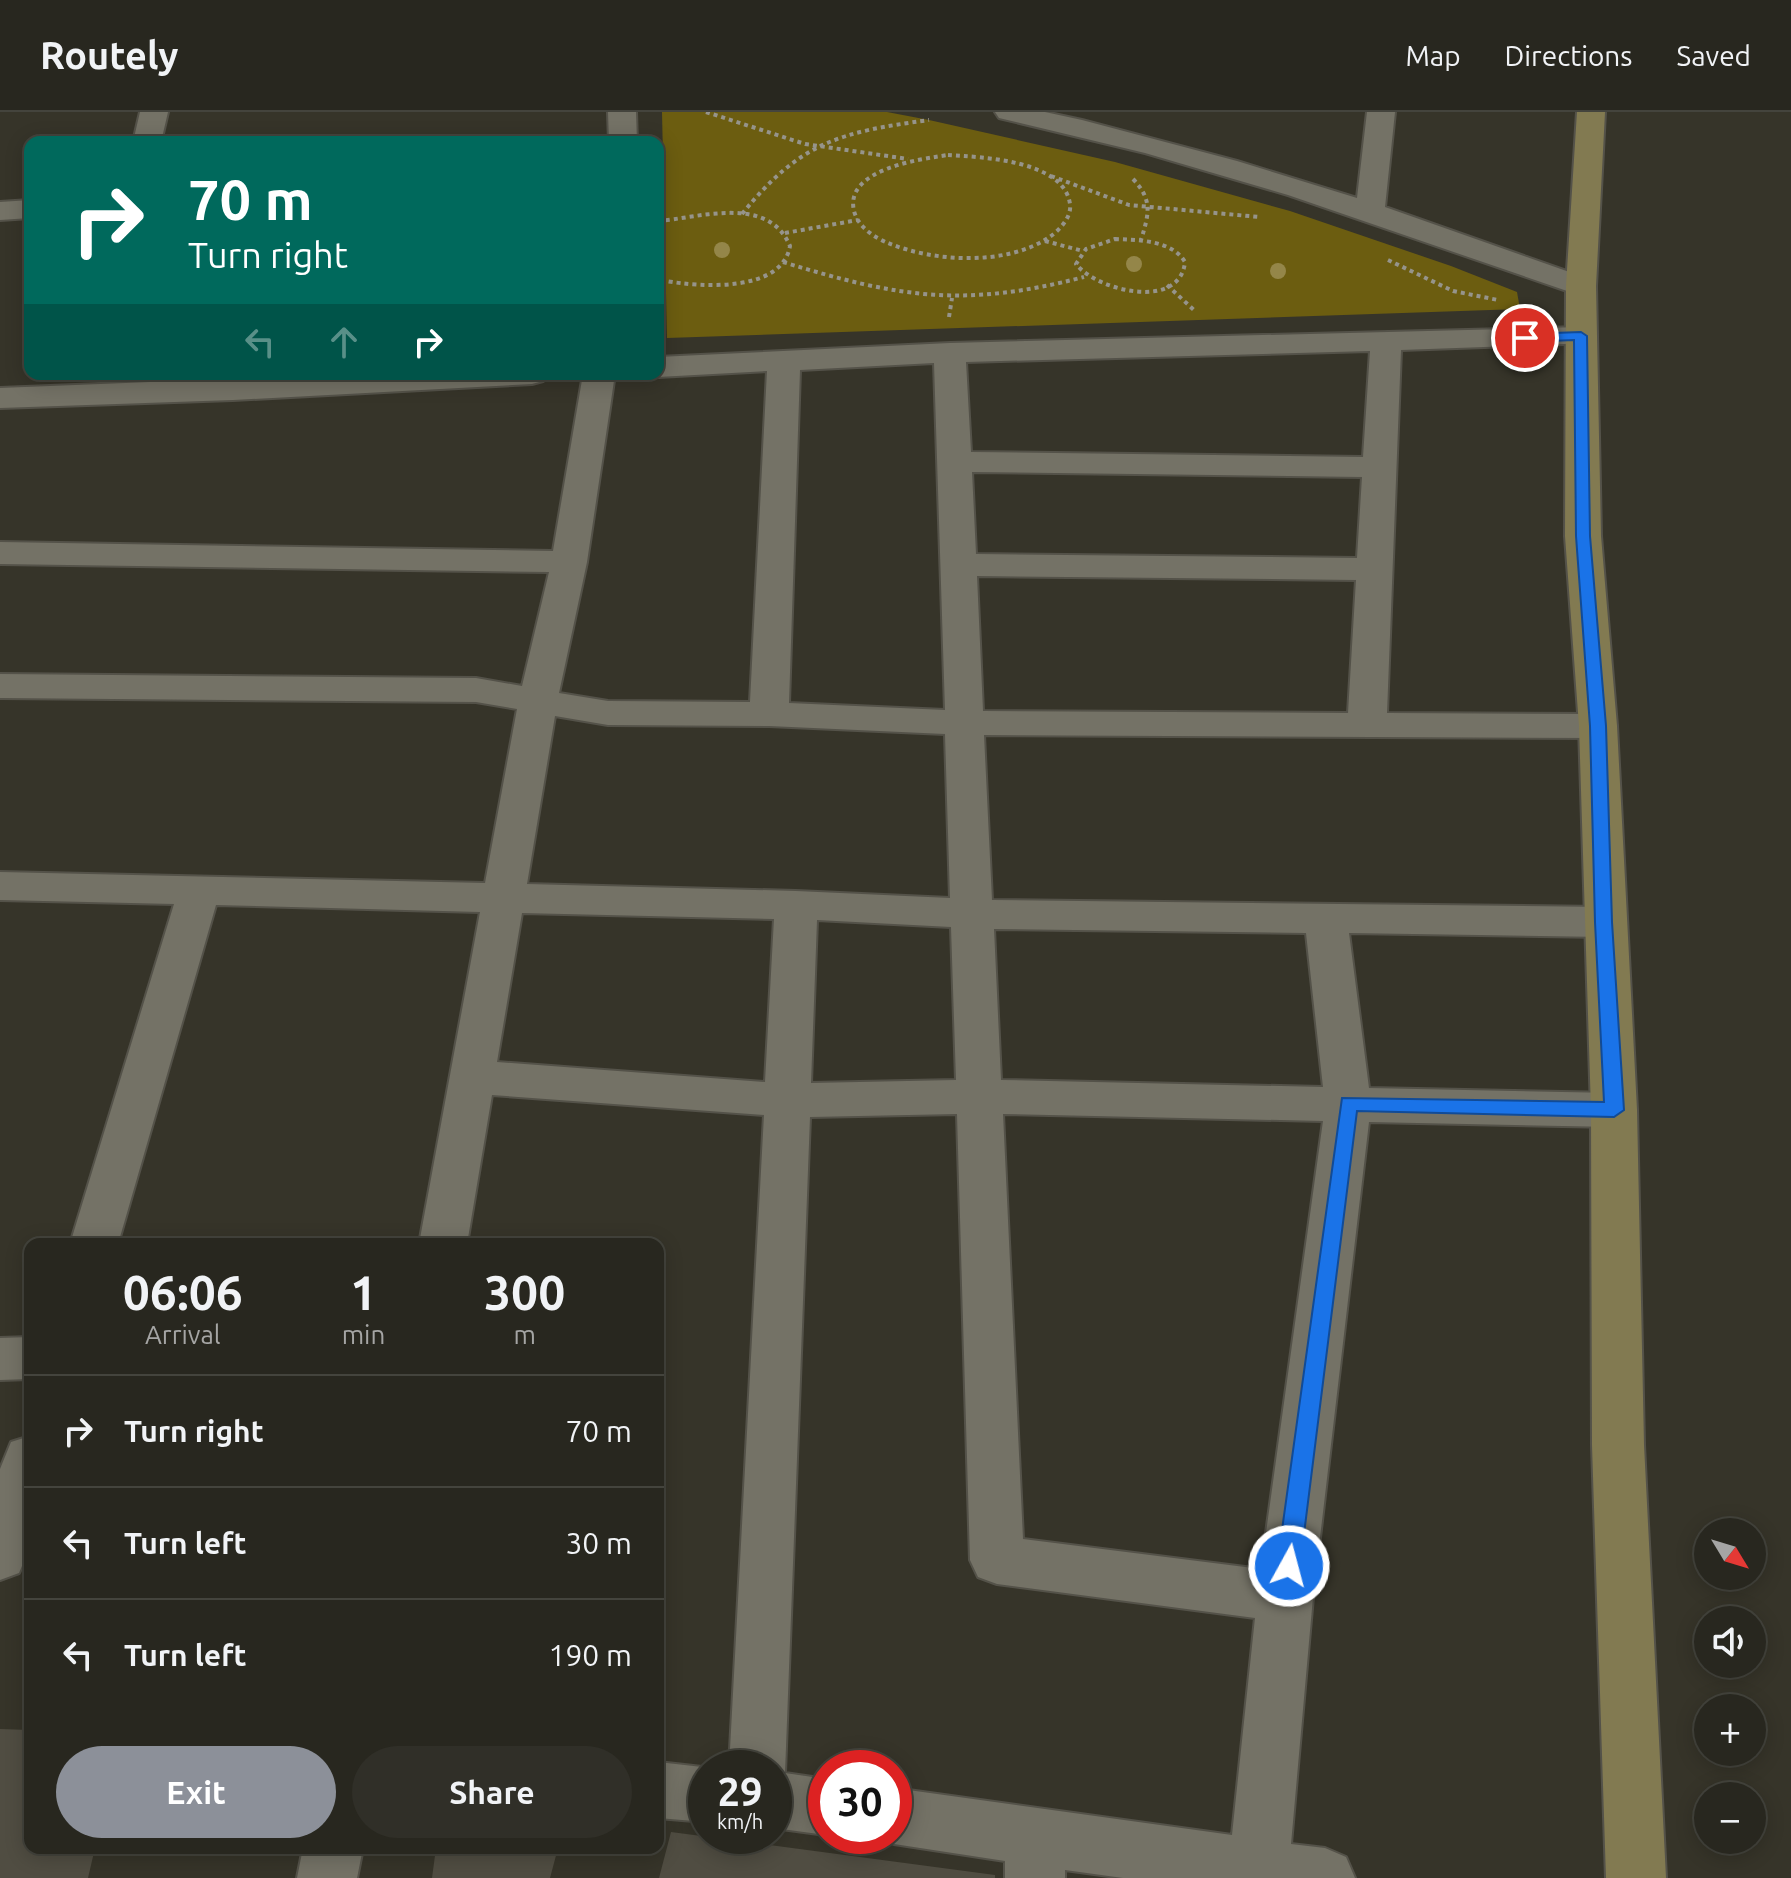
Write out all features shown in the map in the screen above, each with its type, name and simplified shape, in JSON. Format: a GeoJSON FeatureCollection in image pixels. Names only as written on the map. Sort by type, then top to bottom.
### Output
{"type":"FeatureCollection","features":[{"type":"Feature","properties":{"kind":"main road"},"geometry":{"type":"LineString","coordinates":[[1591,112],[1581,286],[1583,536],[1598,726],[1614,1110],[1618,1445],[1636,1878]]}},
{"type":"Feature","properties":{"kind":"street"},"geometry":{"type":"LineString","coordinates":[[148,136],[154,112]]}},
{"type":"Feature","properties":{"kind":"street"},"geometry":{"type":"LineString","coordinates":[[622,112],[623,136]]}},
{"type":"Feature","properties":{"kind":"street"},"geometry":{"type":"LineString","coordinates":[[1009,112],[1121,124],[1206,160],[1458,240],[1581,286]]}},
{"type":"Feature","properties":{"kind":"street"},"geometry":{"type":"LineString","coordinates":[[1370,212],[1381,112]]}},
{"type":"Feature","properties":{"kind":"street"},"geometry":{"type":"LineString","coordinates":[[0,211],[24,209]]}},
{"type":"Feature","properties":{"kind":"street"},"geometry":{"type":"LineString","coordinates":[[664,367],[950,353],[1581,336]]}},
{"type":"Feature","properties":{"kind":"street"},"geometry":{"type":"LineString","coordinates":[[1367,724],[1386,341]]}},
{"type":"Feature","properties":{"kind":"street"},"geometry":{"type":"LineString","coordinates":[[950,353],[997,1560],[1285,1597]]}},
{"type":"Feature","properties":{"kind":"street"},"geometry":{"type":"LineString","coordinates":[[769,714],[784,360]]}},
{"type":"Feature","properties":{"kind":"street"},"geometry":{"type":"LineString","coordinates":[[0,398],[67,385],[314,380]]}},
{"type":"Feature","properties":{"kind":"street"},"geometry":{"type":"LineString","coordinates":[[444,1238],[538,701],[569,562],[598,380]]}},
{"type":"Feature","properties":{"kind":"street"},"geometry":{"type":"LineString","coordinates":[[954,462],[1380,467]]}},
{"type":"Feature","properties":{"kind":"street"},"geometry":{"type":"LineString","coordinates":[[0,553],[228,554],[569,562]]}},
{"type":"Feature","properties":{"kind":"street"},"geometry":{"type":"LineString","coordinates":[[958,565],[1374,569]]}},
{"type":"Feature","properties":{"kind":"street"},"geometry":{"type":"LineString","coordinates":[[0,686],[476,690],[608,713],[769,714],[965,723],[1598,726]]}},
{"type":"Feature","properties":{"kind":"street"},"geometry":{"type":"LineString","coordinates":[[0,886],[796,905],[972,914],[1604,922]]}},
{"type":"Feature","properties":{"kind":"street"},"geometry":{"type":"LineString","coordinates":[[96,1238],[199,891]]}},
{"type":"Feature","properties":{"kind":"street"},"geometry":{"type":"LineString","coordinates":[[759,1750],[796,905]]}},
{"type":"Feature","properties":{"kind":"street"},"geometry":{"type":"LineString","coordinates":[[1259,1868],[1285,1597],[1348,1103],[1326,918]]}},
{"type":"Feature","properties":{"kind":"street"},"geometry":{"type":"LineString","coordinates":[[474,1077],[786,1100],[979,1097],[1614,1110]]}},
{"type":"Feature","properties":{"kind":"street"},"geometry":{"type":"LineString","coordinates":[[0,1359],[24,1358]]}},
{"type":"Feature","properties":{"kind":"street"},"geometry":{"type":"LineString","coordinates":[[0,1556],[24,1478]]}},
{"type":"Feature","properties":{"kind":"street"},"geometry":{"type":"LineString","coordinates":[[664,1790],[688,1792]]}},
{"type":"Feature","properties":{"kind":"street"},"geometry":{"type":"LineString","coordinates":[[912,1821],[1035,1857],[1259,1868],[1325,1878]]}},
{"type":"Feature","properties":{"kind":"street"},"geometry":{"type":"LineString","coordinates":[[327,1878],[332,1854]]}},
{"type":"Feature","properties":{"kind":"path"},"geometry":{"type":"LineString","coordinates":[[706,112],[812,148],[841,154],[913,160]]}},
{"type":"Feature","properties":{"kind":"path"},"geometry":{"type":"LineString","coordinates":[[742,214],[766,182],[788,162],[812,148],[840,135],[929,120]]}},
{"type":"Feature","properties":{"kind":"path"},"geometry":{"type":"LineString","coordinates":[[1047,174],[1065,190],[1071,207],[1064,225],[1044,240],[995,254],[948,257],[914,252],[886,242],[864,229],[853,213],[853,197],[863,182],[883,170],[913,160],[948,155],[1019,164],[1047,174],[1105,197],[1151,207],[1266,218]]}},
{"type":"Feature","properties":{"kind":"path"},"geometry":{"type":"LineString","coordinates":[[1126,173],[1150,198],[1151,207],[1141,240]]}},
{"type":"Feature","properties":{"kind":"path"},"geometry":{"type":"LineString","coordinates":[[664,220],[702,212],[742,214],[773,223],[791,243],[789,255],[783,262],[763,277],[741,284],[715,287],[666,281]]}},
{"type":"Feature","properties":{"kind":"path"},"geometry":{"type":"LineString","coordinates":[[785,233],[858,220]]}},
{"type":"Feature","properties":{"kind":"path"},"geometry":{"type":"LineString","coordinates":[[1115,239],[1141,240],[1167,247],[1179,254],[1184,263],[1184,272],[1167,285],[1150,290],[1116,290],[1084,277],[1076,264],[1083,251],[1098,243],[1115,239]]}},
{"type":"Feature","properties":{"kind":"path"},"geometry":{"type":"LineString","coordinates":[[1044,240],[1083,251]]}},
{"type":"Feature","properties":{"kind":"path"},"geometry":{"type":"LineString","coordinates":[[1376,253],[1453,291],[1505,301]]}},
{"type":"Feature","properties":{"kind":"path"},"geometry":{"type":"LineString","coordinates":[[783,262],[876,290],[938,297],[1019,294],[1084,277]]}},
{"type":"Feature","properties":{"kind":"path"},"geometry":{"type":"LineString","coordinates":[[1167,285],[1190,304],[1202,320]]}},
{"type":"Feature","properties":{"kind":"shaded area"},"geometry":{"type":"Polygon","coordinates":[[[662,112],[887,112],[929,120],[1115,162],[1290,211],[1517,292],[1520,309],[667,338],[662,112]]]}},
{"type":"Feature","properties":{"kind":"building"},"geometry":{"type":"Polygon","coordinates":[[[0,1729],[24,1730],[24,1854],[94,1854],[88,1878],[0,1878],[0,1729]]]}},
{"type":"Feature","properties":{"kind":"building"},"geometry":{"type":"Polygon","coordinates":[[[671,1832],[688,1834],[688,1854],[792,1854],[792,1848],[808,1850],[808,1854],[837,1854],[995,1875],[995,1878],[659,1878],[671,1832]]]}},
{"type":"Feature","properties":{"kind":"building"},"geometry":{"type":"Polygon","coordinates":[[[435,1854],[556,1854],[550,1878],[432,1878],[435,1854]]]}},
{"type":"Feature","properties":{"kind":"route"},"geometry":{"type":"LineString","coordinates":[[1289,1566],[1348,1103],[1614,1110],[1598,726],[1583,536],[1581,336],[1525,338]]}}]}
